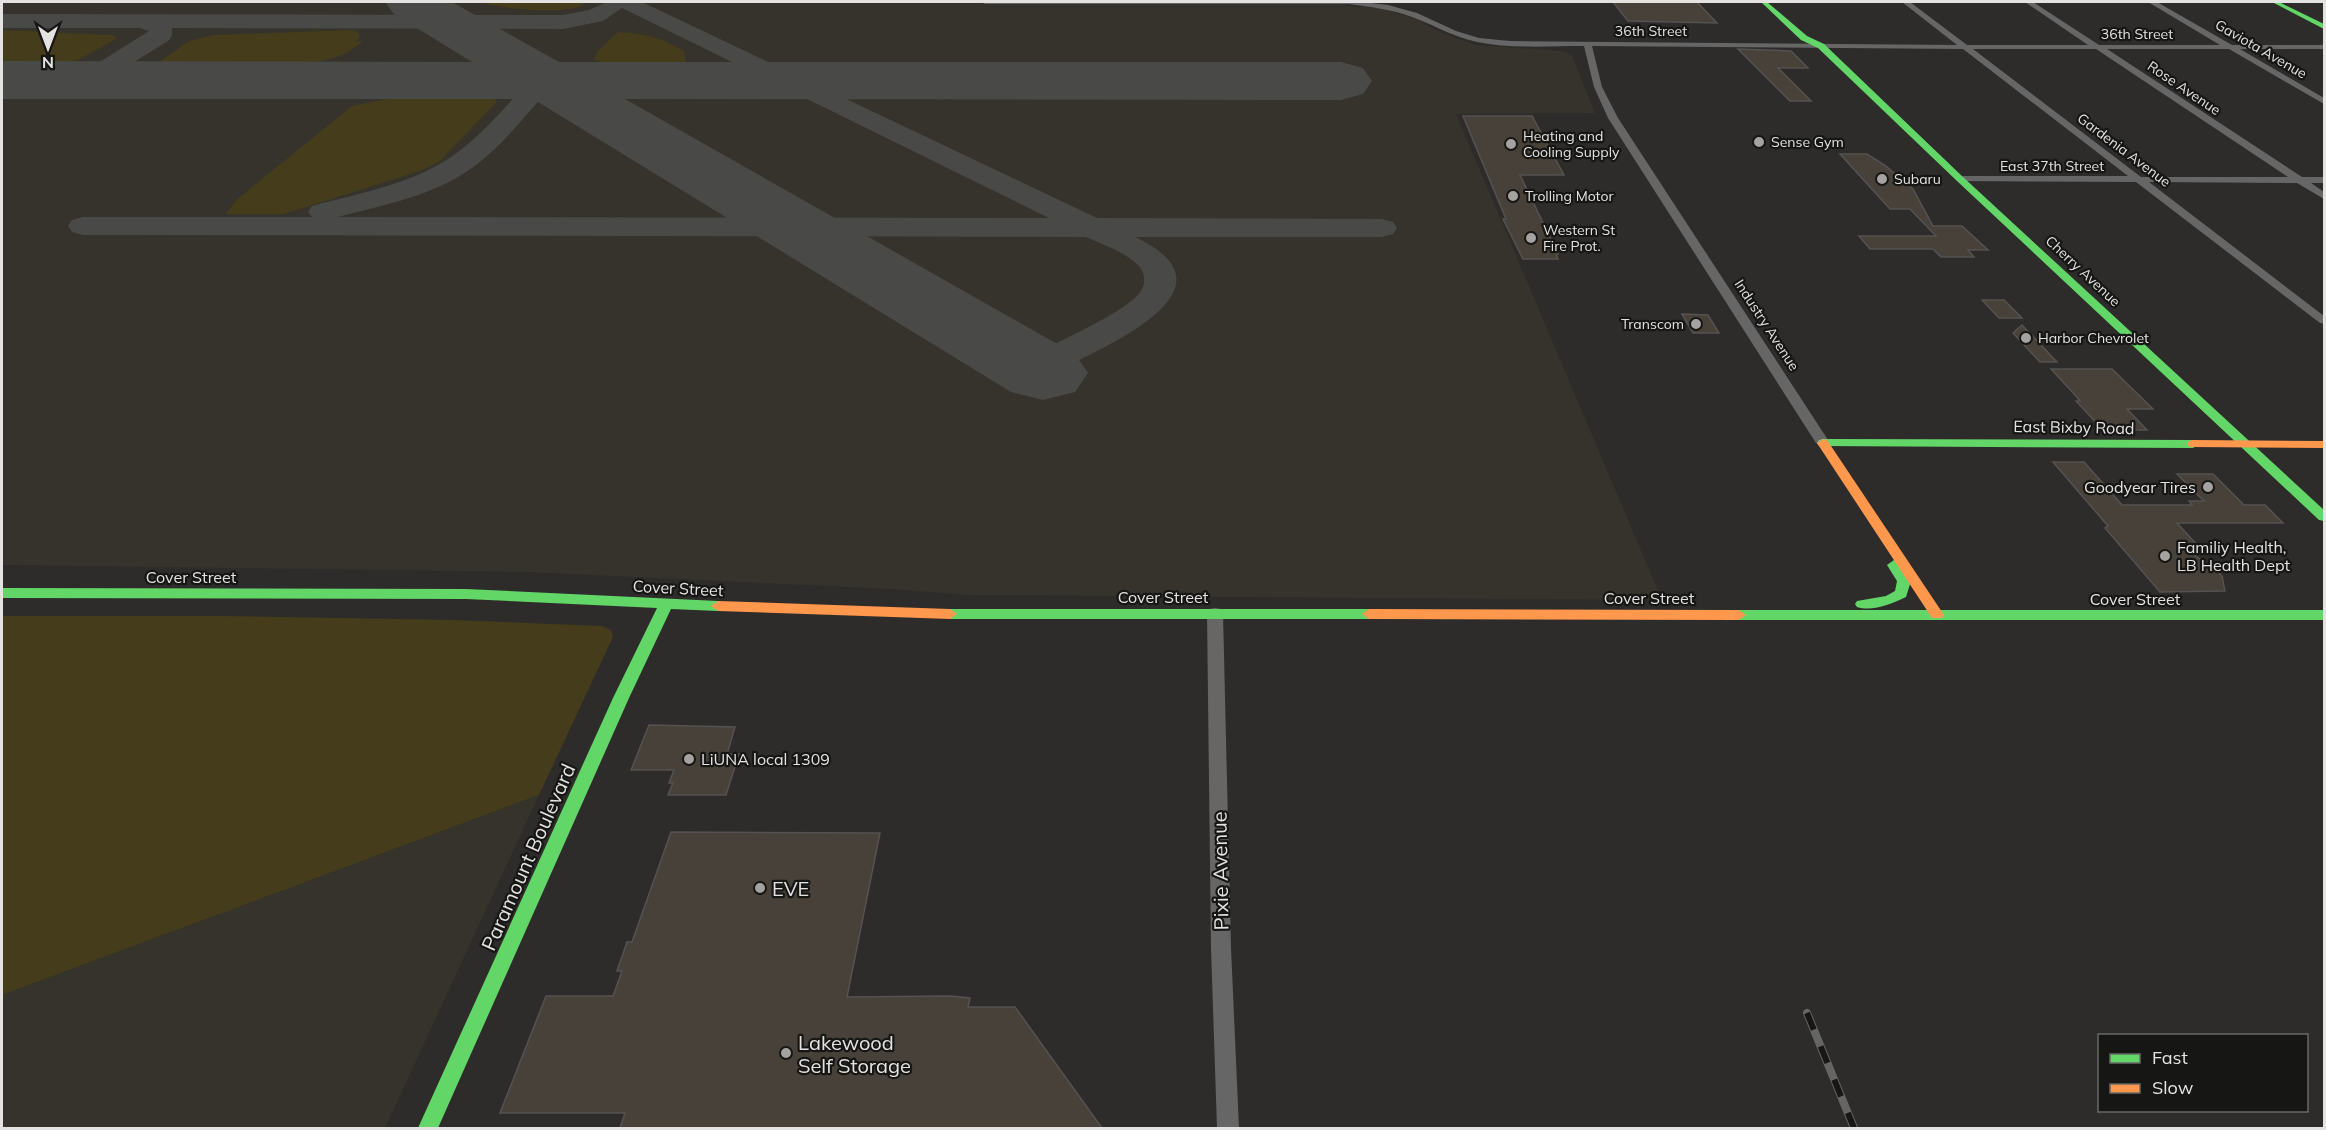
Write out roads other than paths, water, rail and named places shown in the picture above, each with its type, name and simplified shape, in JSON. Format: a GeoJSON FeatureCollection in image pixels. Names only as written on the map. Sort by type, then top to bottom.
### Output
{"type":"FeatureCollection","features":[{"type":"Feature","properties":{"kind":"street","name":"36th Street"},"geometry":{"type":"LineString","coordinates":[[985,2],[1348,2],[1402,10],[1453,33],[1479,40],[1510,44],[2325,47]]}},
{"type":"Feature","properties":{"kind":"street","name":"Cherry Avenue"},"geometry":{"type":"LineString","coordinates":[[1764,2],[1804,38],[1821,46],[1960,179],[2325,517]]}},
{"type":"Feature","properties":{"kind":"street","name":"Cherry Avenue"},"geometry":{"type":"LineString","coordinates":[[1781,2],[1821,38],[1821,46]]}},
{"type":"Feature","properties":{"kind":"street","name":"Gardenia Avenue"},"geometry":{"type":"LineString","coordinates":[[1906,2],[2325,321]]}},
{"type":"Feature","properties":{"kind":"street","name":"Rose Avenue"},"geometry":{"type":"LineString","coordinates":[[2029,2],[2325,196]]}},
{"type":"Feature","properties":{"kind":"street","name":"Gaviota Avenue"},"geometry":{"type":"LineString","coordinates":[[2152,2],[2325,101]]}},
{"type":"Feature","properties":{"kind":"street"},"geometry":{"type":"LineString","coordinates":[[2275,2],[2325,27]]}},
{"type":"Feature","properties":{"kind":"street","name":"Industry Avenue"},"geometry":{"type":"LineString","coordinates":[[1587,44],[1598,87],[1615,121],[1937,615]]}},
{"type":"Feature","properties":{"kind":"street","name":"East 37th Street"},"geometry":{"type":"LineString","coordinates":[[1960,179],[2325,180]]}},
{"type":"Feature","properties":{"kind":"street","name":"East Bixby Road"},"geometry":{"type":"LineString","coordinates":[[1823,443],[2325,445]]}},
{"type":"Feature","properties":{"kind":"street"},"geometry":{"type":"LineString","coordinates":[[1793,614],[1834,606],[1889,600],[1901,594],[1904,581],[1881,540],[1877,524]]}},
{"type":"Feature","properties":{"kind":"street","name":"Cover Street"},"geometry":{"type":"LineString","coordinates":[[2,593],[466,594],[930,614],[2325,615]]}},
{"type":"Feature","properties":{"kind":"street","name":"Paramount Boulevard"},"geometry":{"type":"LineString","coordinates":[[428,1128],[621,698],[666,604]]}},
{"type":"Feature","properties":{"kind":"street","name":"Pixie Avenue"},"geometry":{"type":"LineString","coordinates":[[1215,613],[1221,948],[1228,1128]]}},
{"type":"Feature","properties":{"kind":"railway"},"geometry":{"type":"LineString","coordinates":[[1807,1013],[1854,1128]]}},
{"type":"Feature","properties":{"kind":"place","name":"Sense Gym"},"geometry":{"type":"Point","coordinates":[1759,142]}},
{"type":"Feature","properties":{"kind":"place","name":"Heating and Cooling Supply"},"geometry":{"type":"Point","coordinates":[1511,144]}},
{"type":"Feature","properties":{"kind":"place","name":"Subaru"},"geometry":{"type":"Point","coordinates":[1882,179]}},
{"type":"Feature","properties":{"kind":"place","name":"Trolling Motor"},"geometry":{"type":"Point","coordinates":[1513,196]}},
{"type":"Feature","properties":{"kind":"place","name":"Western St Fire Prot."},"geometry":{"type":"Point","coordinates":[1531,238]}},
{"type":"Feature","properties":{"kind":"place","name":"Transcom"},"geometry":{"type":"Point","coordinates":[1696,324]}},
{"type":"Feature","properties":{"kind":"place","name":"Harbor Chevrolet"},"geometry":{"type":"Point","coordinates":[2026,338]}},
{"type":"Feature","properties":{"kind":"place","name":"Goodyear Tires"},"geometry":{"type":"Point","coordinates":[2208,487]}},
{"type":"Feature","properties":{"kind":"place","name":"Familiy Health, LB Health Dept"},"geometry":{"type":"Point","coordinates":[2165,556]}},
{"type":"Feature","properties":{"kind":"place","name":"LiUNA local 1309"},"geometry":{"type":"Point","coordinates":[689,759]}},
{"type":"Feature","properties":{"kind":"place","name":"EVE"},"geometry":{"type":"Point","coordinates":[760,888]}},
{"type":"Feature","properties":{"kind":"place","name":"Lakewood Self Storage"},"geometry":{"type":"Point","coordinates":[786,1053]}}]}
